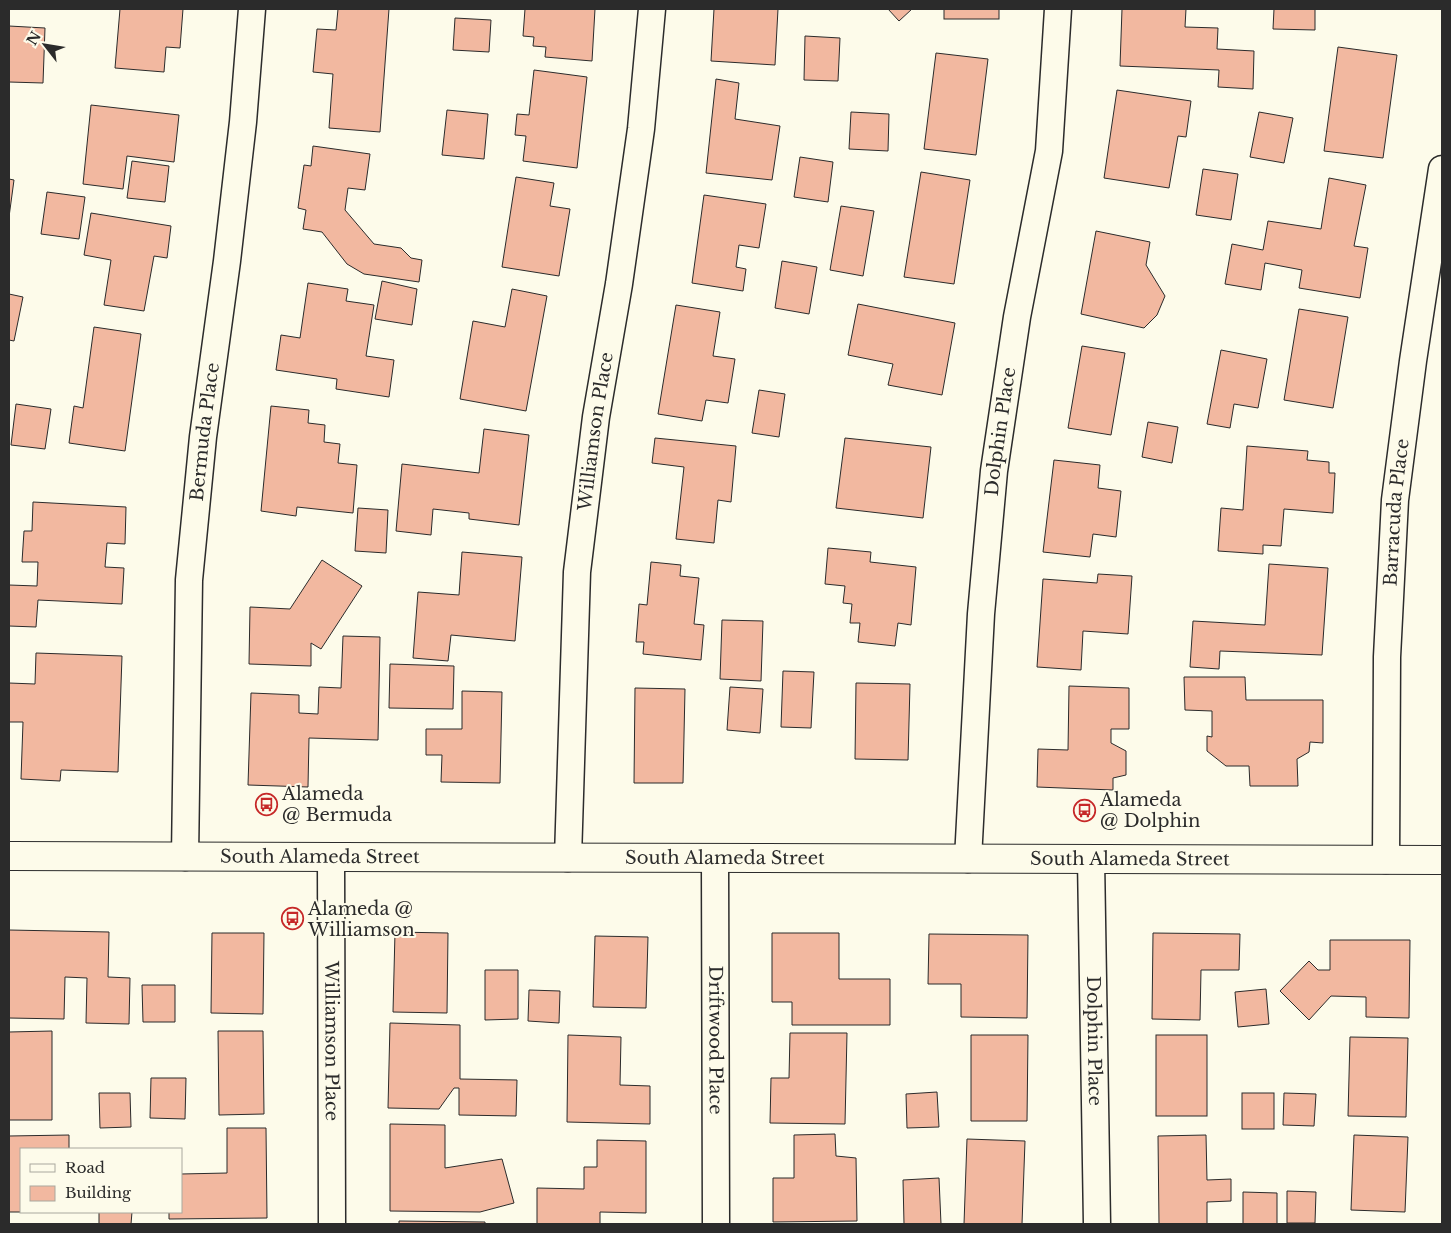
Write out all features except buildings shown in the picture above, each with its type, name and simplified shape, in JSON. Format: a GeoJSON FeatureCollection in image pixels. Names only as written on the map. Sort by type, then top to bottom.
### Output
{"type":"FeatureCollection","features":[{"type":"Feature","properties":{"kind":"main road","name":"South Alameda Street"},"geometry":{"type":"LineString","coordinates":[[9,856],[1442,860]]}},
{"type":"Feature","properties":{"kind":"street","name":"Bermuda Place"},"geometry":{"type":"LineString","coordinates":[[185,856],[189,580],[204,438],[242,132],[252,9]]}},
{"type":"Feature","properties":{"kind":"street","name":"Williamson Place"},"geometry":{"type":"LineString","coordinates":[[568,858],[577,572],[596,417],[619,284],[641,129],[652,9]]}},
{"type":"Feature","properties":{"kind":"street","name":"Dolphin Place"},"geometry":{"type":"LineString","coordinates":[[968,859],[981,614],[994,471],[1017,317],[1049,151],[1058,9]]}},
{"type":"Feature","properties":{"kind":"street","name":"Barracuda Place"},"geometry":{"type":"LineString","coordinates":[[1386,860],[1387,657],[1395,500],[1413,361],[1442,169]]}},
{"type":"Feature","properties":{"kind":"street","name":"Williamson Place"},"geometry":{"type":"LineString","coordinates":[[331,857],[332,1224]]}},
{"type":"Feature","properties":{"kind":"street","name":"Driftwood Place"},"geometry":{"type":"LineString","coordinates":[[715,858],[716,1224]]}},
{"type":"Feature","properties":{"kind":"street","name":"Dolphin Place"},"geometry":{"type":"LineString","coordinates":[[1091,859],[1097,1224]]}},
{"type":"Feature","properties":{"kind":"place","name":"Alameda @ Bermuda"},"geometry":{"type":"Point","coordinates":[266,804]}},
{"type":"Feature","properties":{"kind":"place","name":"Alameda @ Dolphin"},"geometry":{"type":"Point","coordinates":[1084,810]}},
{"type":"Feature","properties":{"kind":"place","name":"Alameda @ Williamson"},"geometry":{"type":"Point","coordinates":[292,919]}}]}
